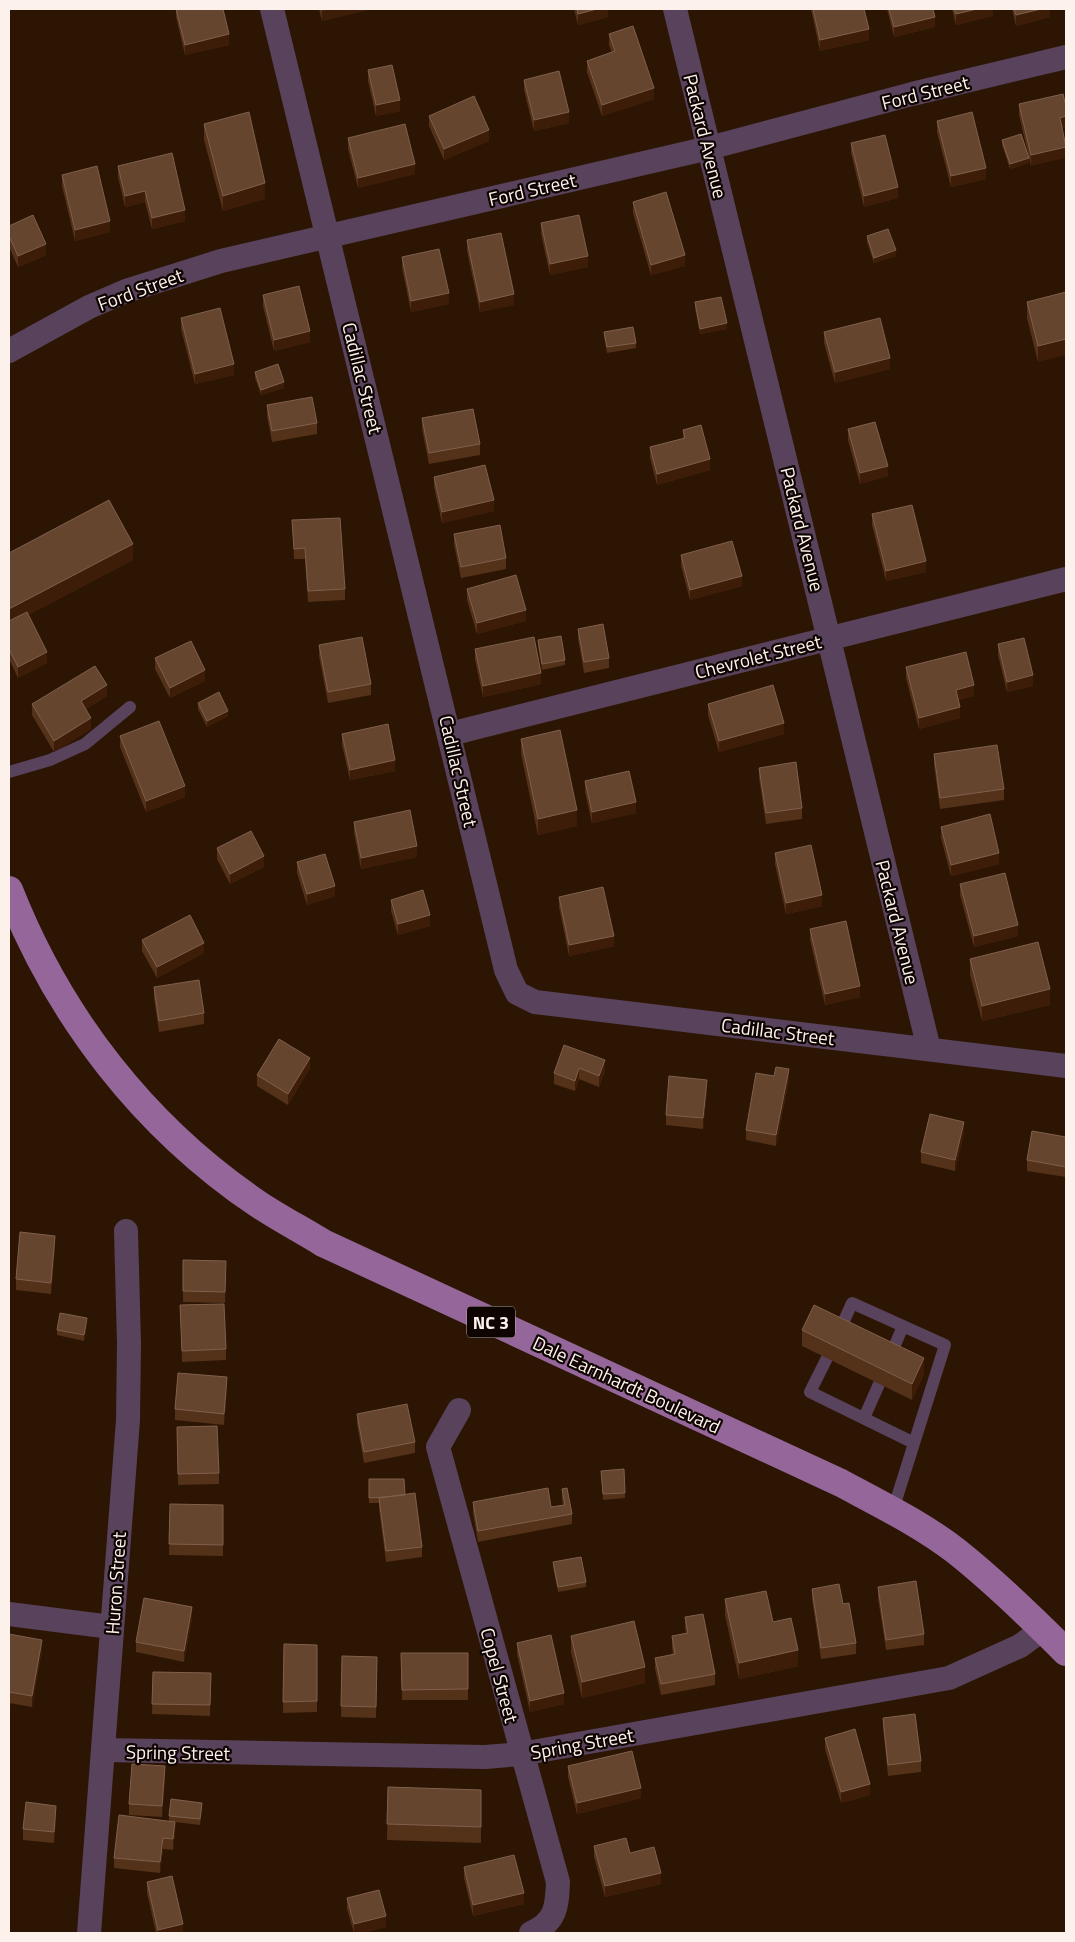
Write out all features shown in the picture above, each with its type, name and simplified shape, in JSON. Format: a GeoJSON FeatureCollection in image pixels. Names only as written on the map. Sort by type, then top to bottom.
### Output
{"type":"FeatureCollection","features":[{"type":"Feature","properties":{"kind":"main road","name":"Dale Earnhardt Boulevard"},"geometry":{"type":"LineString","coordinates":[[9,890],[26,932],[46,972],[85,1036],[103,1059],[141,1105],[210,1168],[258,1204],[323,1243],[841,1483],[893,1510],[955,1550],[1020,1606],[1066,1652]]}},
{"type":"Feature","properties":{"kind":"street","name":"Cadillac Street"},"geometry":{"type":"LineString","coordinates":[[272,9],[506,970],[517,993],[535,1002],[1066,1066]]}},
{"type":"Feature","properties":{"kind":"street","name":"Packard Avenue"},"geometry":{"type":"LineString","coordinates":[[675,9],[929,1049]]}},
{"type":"Feature","properties":{"kind":"street","name":"Ford Street"},"geometry":{"type":"LineString","coordinates":[[9,351],[58,323],[126,291],[221,262],[708,148],[903,96],[1066,57]]}},
{"type":"Feature","properties":{"kind":"street","name":"Chevrolet Street"},"geometry":{"type":"LineString","coordinates":[[450,734],[1066,579]]}},
{"type":"Feature","properties":{"kind":"street","name":"Huron Street"},"geometry":{"type":"LineString","coordinates":[[89,1933],[128,1420],[129,1343],[126,1232]]}},
{"type":"Feature","properties":{"kind":"street","name":"Copel Street"},"geometry":{"type":"LineString","coordinates":[[459,1410],[438,1447],[521,1754],[558,1882],[557,1910],[542,1929],[532,1933]]}},
{"type":"Feature","properties":{"kind":"street"},"geometry":{"type":"LineString","coordinates":[[9,1614],[111,1627]]}},
{"type":"Feature","properties":{"kind":"street","name":"Spring Street"},"geometry":{"type":"LineString","coordinates":[[104,1750],[485,1757],[521,1754],[948,1678],[1020,1646],[1043,1629]]}},
{"type":"Feature","properties":{"kind":"lane"},"geometry":{"type":"LineString","coordinates":[[9,772],[50,760],[85,744],[130,707]]}},
{"type":"Feature","properties":{"kind":"lane"},"geometry":{"type":"LineString","coordinates":[[838,1332],[852,1303],[945,1345],[893,1510]]}},
{"type":"Feature","properties":{"kind":"lane"},"geometry":{"type":"LineString","coordinates":[[890,1357],[903,1326]]}},
{"type":"Feature","properties":{"kind":"lane"},"geometry":{"type":"LineString","coordinates":[[827,1358],[810,1392],[914,1443]]}},
{"type":"Feature","properties":{"kind":"lane"},"geometry":{"type":"LineString","coordinates":[[864,1418],[879,1384]]}},
{"type":"Feature","properties":{"kind":"building"},"geometry":{"type":"Polygon","coordinates":[[[176,9],[223,9],[229,34],[185,45],[176,9]]]}},
{"type":"Feature","properties":{"kind":"building"},"geometry":{"type":"Polygon","coordinates":[[[577,9],[597,9],[578,14],[577,9]]]}},
{"type":"Feature","properties":{"kind":"building"},"geometry":{"type":"Polygon","coordinates":[[[813,9],[864,9],[869,29],[820,40],[813,9]]]}},
{"type":"Feature","properties":{"kind":"building"},"geometry":{"type":"Polygon","coordinates":[[[889,9],[933,9],[935,17],[894,27],[889,9]]]}},
{"type":"Feature","properties":{"kind":"building"},"geometry":{"type":"Polygon","coordinates":[[[954,9],[977,9],[956,14],[954,9]]]}},
{"type":"Feature","properties":{"kind":"building"},"geometry":{"type":"Polygon","coordinates":[[[1014,9],[1041,9],[1016,15],[1014,9]]]}},
{"type":"Feature","properties":{"kind":"building"},"geometry":{"type":"Polygon","coordinates":[[[633,26],[654,88],[602,105],[587,61],[615,51],[609,34],[633,26]]]}},
{"type":"Feature","properties":{"kind":"building"},"geometry":{"type":"Polygon","coordinates":[[[392,65],[400,100],[376,105],[368,70],[392,65]]]}},
{"type":"Feature","properties":{"kind":"building"},"geometry":{"type":"Polygon","coordinates":[[[559,71],[569,112],[534,120],[524,80],[559,71]]]}},
{"type":"Feature","properties":{"kind":"building"},"geometry":{"type":"Polygon","coordinates":[[[1063,94],[1066,116],[1060,118],[1066,147],[1031,155],[1019,104],[1063,94]]]}},
{"type":"Feature","properties":{"kind":"building"},"geometry":{"type":"Polygon","coordinates":[[[474,96],[489,130],[444,149],[429,116],[474,96]]]}},
{"type":"Feature","properties":{"kind":"building"},"geometry":{"type":"Polygon","coordinates":[[[249,112],[265,183],[223,196],[204,124],[249,112]]]}},
{"type":"Feature","properties":{"kind":"building"},"geometry":{"type":"Polygon","coordinates":[[[972,112],[986,168],[951,176],[937,121],[972,112]]]}},
{"type":"Feature","properties":{"kind":"building"},"geometry":{"type":"Polygon","coordinates":[[[405,124],[415,164],[358,178],[348,138],[405,124]]]}},
{"type":"Feature","properties":{"kind":"building"},"geometry":{"type":"Polygon","coordinates":[[[1021,134],[1029,158],[1010,164],[1002,140],[1021,134]]]}},
{"type":"Feature","properties":{"kind":"building"},"geometry":{"type":"Polygon","coordinates":[[[885,135],[898,187],[864,196],[851,143],[885,135]]]}},
{"type":"Feature","properties":{"kind":"building"},"geometry":{"type":"Polygon","coordinates":[[[172,153],[185,210],[152,218],[145,191],[125,196],[118,166],[172,153]]]}},
{"type":"Feature","properties":{"kind":"building"},"geometry":{"type":"Polygon","coordinates":[[[97,166],[110,221],[75,230],[62,175],[97,166]]]}},
{"type":"Feature","properties":{"kind":"building"},"geometry":{"type":"Polygon","coordinates":[[[666,192],[685,255],[651,265],[633,202],[666,192]]]}},
{"type":"Feature","properties":{"kind":"building"},"geometry":{"type":"Polygon","coordinates":[[[33,215],[46,244],[18,256],[9,236],[9,226],[33,215]]]}},
{"type":"Feature","properties":{"kind":"building"},"geometry":{"type":"Polygon","coordinates":[[[579,215],[588,256],[550,264],[541,223],[579,215]]]}},
{"type":"Feature","properties":{"kind":"building"},"geometry":{"type":"Polygon","coordinates":[[[888,229],[896,250],[874,258],[867,236],[888,229]]]}},
{"type":"Feature","properties":{"kind":"building"},"geometry":{"type":"Polygon","coordinates":[[[501,233],[514,294],[480,302],[467,240],[501,233]]]}},
{"type":"Feature","properties":{"kind":"building"},"geometry":{"type":"Polygon","coordinates":[[[439,249],[449,293],[411,301],[402,257],[439,249]]]}},
{"type":"Feature","properties":{"kind":"building"},"geometry":{"type":"Polygon","coordinates":[[[299,286],[310,331],[274,340],[263,295],[299,286]]]}},
{"type":"Feature","properties":{"kind":"building"},"geometry":{"type":"Polygon","coordinates":[[[1066,292],[1066,339],[1038,346],[1027,302],[1066,292]]]}},
{"type":"Feature","properties":{"kind":"building"},"geometry":{"type":"Polygon","coordinates":[[[721,297],[727,323],[700,329],[695,302],[721,297]]]}},
{"type":"Feature","properties":{"kind":"building"},"geometry":{"type":"Polygon","coordinates":[[[220,308],[234,364],[195,374],[181,318],[220,308]]]}},
{"type":"Feature","properties":{"kind":"building"},"geometry":{"type":"Polygon","coordinates":[[[880,318],[890,358],[835,372],[824,332],[880,318]]]}},
{"type":"Feature","properties":{"kind":"building"},"geometry":{"type":"Polygon","coordinates":[[[633,327],[636,343],[607,347],[604,332],[633,327]]]}},
{"type":"Feature","properties":{"kind":"building"},"geometry":{"type":"Polygon","coordinates":[[[278,364],[284,382],[261,390],[255,372],[278,364]]]}},
{"type":"Feature","properties":{"kind":"building"},"geometry":{"type":"Polygon","coordinates":[[[312,397],[317,423],[272,431],[267,405],[312,397]]]}},
{"type":"Feature","properties":{"kind":"building"},"geometry":{"type":"Polygon","coordinates":[[[473,409],[480,444],[429,453],[422,418],[473,409]]]}},
{"type":"Feature","properties":{"kind":"building"},"geometry":{"type":"Polygon","coordinates":[[[875,422],[888,466],[860,473],[848,429],[875,422]]]}},
{"type":"Feature","properties":{"kind":"building"},"geometry":{"type":"Polygon","coordinates":[[[701,425],[710,459],[657,474],[650,447],[685,438],[683,430],[701,425]]]}},
{"type":"Feature","properties":{"kind":"building"},"geometry":{"type":"Polygon","coordinates":[[[485,465],[494,500],[442,512],[434,477],[485,465]]]}},
{"type":"Feature","properties":{"kind":"building"},"geometry":{"type":"Polygon","coordinates":[[[109,500],[133,544],[9,609],[9,553],[109,500]]]}},
{"type":"Feature","properties":{"kind":"building"},"geometry":{"type":"Polygon","coordinates":[[[912,505],[926,561],[886,571],[872,514],[912,505]]]}},
{"type":"Feature","properties":{"kind":"building"},"geometry":{"type":"Polygon","coordinates":[[[340,518],[345,589],[308,591],[305,548],[294,549],[292,520],[340,518]]]}},
{"type":"Feature","properties":{"kind":"building"},"geometry":{"type":"Polygon","coordinates":[[[500,525],[506,558],[461,567],[454,534],[500,525]]]}},
{"type":"Feature","properties":{"kind":"building"},"geometry":{"type":"Polygon","coordinates":[[[732,541],[742,576],[690,590],[681,555],[732,541]]]}},
{"type":"Feature","properties":{"kind":"building"},"geometry":{"type":"Polygon","coordinates":[[[516,575],[526,610],[477,623],[467,589],[516,575]]]}},
{"type":"Feature","properties":{"kind":"building"},"geometry":{"type":"Polygon","coordinates":[[[27,612],[47,652],[18,667],[9,649],[9,621],[27,612]]]}},
{"type":"Feature","properties":{"kind":"building"},"geometry":{"type":"Polygon","coordinates":[[[603,624],[609,658],[584,662],[578,629],[603,624]]]}},
{"type":"Feature","properties":{"kind":"building"},"geometry":{"type":"Polygon","coordinates":[[[561,636],[565,660],[542,664],[538,640],[561,636]]]}},
{"type":"Feature","properties":{"kind":"building"},"geometry":{"type":"Polygon","coordinates":[[[362,637],[371,684],[328,692],[319,645],[362,637]]]}},
{"type":"Feature","properties":{"kind":"building"},"geometry":{"type":"Polygon","coordinates":[[[534,637],[541,673],[483,686],[475,649],[534,637]]]}},
{"type":"Feature","properties":{"kind":"building"},"geometry":{"type":"Polygon","coordinates":[[[1024,638],[1033,675],[1007,682],[998,644],[1024,638]]]}},
{"type":"Feature","properties":{"kind":"building"},"geometry":{"type":"Polygon","coordinates":[[[191,641],[205,670],[170,688],[155,658],[191,641]]]}},
{"type":"Feature","properties":{"kind":"building"},"geometry":{"type":"Polygon","coordinates":[[[966,652],[974,685],[956,690],[960,707],[919,718],[906,667],[966,652]]]}},
{"type":"Feature","properties":{"kind":"building"},"geometry":{"type":"Polygon","coordinates":[[[95,666],[107,685],[81,701],[91,718],[54,741],[32,704],[95,666]]]}},
{"type":"Feature","properties":{"kind":"building"},"geometry":{"type":"Polygon","coordinates":[[[773,685],[784,723],[719,741],[708,704],[773,685]]]}},
{"type":"Feature","properties":{"kind":"building"},"geometry":{"type":"Polygon","coordinates":[[[219,692],[228,711],[207,721],[198,703],[219,692]]]}},
{"type":"Feature","properties":{"kind":"building"},"geometry":{"type":"Polygon","coordinates":[[[159,721],[185,786],[146,801],[120,736],[159,721]]]}},
{"type":"Feature","properties":{"kind":"building"},"geometry":{"type":"Polygon","coordinates":[[[388,724],[395,760],[350,770],[342,734],[388,724]]]}},
{"type":"Feature","properties":{"kind":"building"},"geometry":{"type":"Polygon","coordinates":[[[560,730],[577,810],[538,819],[521,739],[560,730]]]}},
{"type":"Feature","properties":{"kind":"building"},"geometry":{"type":"Polygon","coordinates":[[[997,745],[1004,789],[940,798],[934,754],[997,745]]]}},
{"type":"Feature","properties":{"kind":"building"},"geometry":{"type":"Polygon","coordinates":[[[796,762],[802,808],[766,813],[759,768],[796,762]]]}},
{"type":"Feature","properties":{"kind":"building"},"geometry":{"type":"Polygon","coordinates":[[[629,771],[636,802],[592,812],[585,781],[629,771]]]}},
{"type":"Feature","properties":{"kind":"building"},"geometry":{"type":"Polygon","coordinates":[[[410,810],[417,846],[361,858],[354,822],[410,810]]]}},
{"type":"Feature","properties":{"kind":"building"},"geometry":{"type":"Polygon","coordinates":[[[990,814],[999,853],[951,865],[941,827],[990,814]]]}},
{"type":"Feature","properties":{"kind":"building"},"geometry":{"type":"Polygon","coordinates":[[[251,831],[264,856],[230,874],[217,848],[251,831]]]}},
{"type":"Feature","properties":{"kind":"building"},"geometry":{"type":"Polygon","coordinates":[[[811,845],[822,895],[786,903],[775,853],[811,845]]]}},
{"type":"Feature","properties":{"kind":"building"},"geometry":{"type":"Polygon","coordinates":[[[325,854],[335,886],[307,894],[297,862],[325,854]]]}},
{"type":"Feature","properties":{"kind":"building"},"geometry":{"type":"Polygon","coordinates":[[[1005,873],[1018,925],[974,936],[960,884],[1005,873]]]}},
{"type":"Feature","properties":{"kind":"building"},"geometry":{"type":"Polygon","coordinates":[[[603,887],[614,936],[569,945],[559,897],[603,887]]]}},
{"type":"Feature","properties":{"kind":"building"},"geometry":{"type":"Polygon","coordinates":[[[423,890],[430,915],[398,924],[391,900],[423,890]]]}},
{"type":"Feature","properties":{"kind":"building"},"geometry":{"type":"Polygon","coordinates":[[[190,915],[204,943],[157,967],[142,940],[190,915]]]}},
{"type":"Feature","properties":{"kind":"building"},"geometry":{"type":"Polygon","coordinates":[[[846,921],[860,986],[825,994],[810,929],[846,921]]]}},
{"type":"Feature","properties":{"kind":"building"},"geometry":{"type":"Polygon","coordinates":[[[1038,942],[1050,989],[982,1006],[970,959],[1038,942]]]}},
{"type":"Feature","properties":{"kind":"building"},"geometry":{"type":"Polygon","coordinates":[[[199,980],[204,1013],[159,1021],[154,987],[199,980]]]}},
{"type":"Feature","properties":{"kind":"building"},"geometry":{"type":"Polygon","coordinates":[[[279,1039],[310,1058],[288,1094],[257,1075],[279,1039]]]}},
{"type":"Feature","properties":{"kind":"building"},"geometry":{"type":"Polygon","coordinates":[[[564,1045],[605,1060],[599,1076],[579,1068],[575,1081],[554,1073],[564,1045]]]}},
{"type":"Feature","properties":{"kind":"building"},"geometry":{"type":"Polygon","coordinates":[[[776,1067],[789,1069],[776,1135],[746,1130],[756,1073],[774,1076],[776,1067]]]}},
{"type":"Feature","properties":{"kind":"building"},"geometry":{"type":"Polygon","coordinates":[[[669,1076],[707,1080],[703,1118],[666,1115],[669,1076]]]}},
{"type":"Feature","properties":{"kind":"building"},"geometry":{"type":"Polygon","coordinates":[[[930,1114],[964,1122],[955,1160],[921,1152],[930,1114]]]}},
{"type":"Feature","properties":{"kind":"building"},"geometry":{"type":"Polygon","coordinates":[[[1032,1131],[1066,1137],[1066,1167],[1027,1160],[1032,1131]]]}},
{"type":"Feature","properties":{"kind":"building"},"geometry":{"type":"Polygon","coordinates":[[[20,1232],[55,1236],[51,1283],[16,1279],[20,1232]]]}},
{"type":"Feature","properties":{"kind":"building"},"geometry":{"type":"Polygon","coordinates":[[[183,1260],[226,1261],[225,1292],[183,1291],[183,1260]]]}},
{"type":"Feature","properties":{"kind":"building"},"geometry":{"type":"Polygon","coordinates":[[[224,1304],[226,1349],[182,1351],[180,1305],[224,1304]]]}},
{"type":"Feature","properties":{"kind":"building"},"geometry":{"type":"Polygon","coordinates":[[[814,1305],[924,1358],[912,1384],[802,1330],[814,1305]]]}},
{"type":"Feature","properties":{"kind":"building"},"geometry":{"type":"Polygon","coordinates":[[[60,1313],[87,1318],[84,1335],[57,1330],[60,1313]]]}},
{"type":"Feature","properties":{"kind":"building"},"geometry":{"type":"Polygon","coordinates":[[[178,1373],[227,1377],[224,1414],[175,1409],[178,1373]]]}},
{"type":"Feature","properties":{"kind":"building"},"geometry":{"type":"Polygon","coordinates":[[[407,1404],[415,1442],[364,1452],[357,1414],[407,1404]]]}},
{"type":"Feature","properties":{"kind":"building"},"geometry":{"type":"Polygon","coordinates":[[[217,1426],[219,1473],[178,1474],[177,1427],[217,1426]]]}},
{"type":"Feature","properties":{"kind":"building"},"geometry":{"type":"Polygon","coordinates":[[[624,1469],[625,1493],[603,1494],[601,1471],[624,1469]]]}},
{"type":"Feature","properties":{"kind":"building"},"geometry":{"type":"Polygon","coordinates":[[[369,1479],[404,1479],[405,1495],[369,1498],[369,1479]]]}},
{"type":"Feature","properties":{"kind":"building"},"geometry":{"type":"Polygon","coordinates":[[[548,1488],[551,1507],[565,1505],[562,1489],[567,1488],[572,1514],[478,1531],[473,1502],[548,1488]]]}},
{"type":"Feature","properties":{"kind":"building"},"geometry":{"type":"Polygon","coordinates":[[[415,1493],[422,1547],[386,1551],[379,1498],[415,1493]]]}},
{"type":"Feature","properties":{"kind":"building"},"geometry":{"type":"Polygon","coordinates":[[[170,1504],[223,1505],[223,1545],[169,1544],[170,1504]]]}},
{"type":"Feature","properties":{"kind":"building"},"geometry":{"type":"Polygon","coordinates":[[[581,1557],[586,1582],[558,1587],[553,1562],[581,1557]]]}},
{"type":"Feature","properties":{"kind":"building"},"geometry":{"type":"Polygon","coordinates":[[[916,1581],[924,1634],[886,1640],[878,1587],[916,1581]]]}},
{"type":"Feature","properties":{"kind":"building"},"geometry":{"type":"Polygon","coordinates":[[[839,1584],[843,1604],[849,1603],[856,1643],[821,1648],[812,1589],[839,1584]]]}},
{"type":"Feature","properties":{"kind":"building"},"geometry":{"type":"Polygon","coordinates":[[[766,1591],[773,1622],[791,1618],[798,1650],[739,1663],[725,1599],[766,1591]]]}},
{"type":"Feature","properties":{"kind":"building"},"geometry":{"type":"Polygon","coordinates":[[[144,1598],[192,1607],[184,1651],[136,1642],[144,1598]]]}},
{"type":"Feature","properties":{"kind":"building"},"geometry":{"type":"Polygon","coordinates":[[[703,1614],[715,1674],[661,1684],[655,1658],[675,1654],[672,1636],[688,1633],[685,1617],[703,1614]]]}},
{"type":"Feature","properties":{"kind":"building"},"geometry":{"type":"Polygon","coordinates":[[[634,1621],[645,1667],[582,1682],[571,1636],[634,1621]]]}},
{"type":"Feature","properties":{"kind":"building"},"geometry":{"type":"Polygon","coordinates":[[[9,1634],[42,1640],[32,1696],[9,1692],[9,1634]]]}},
{"type":"Feature","properties":{"kind":"building"},"geometry":{"type":"Polygon","coordinates":[[[551,1635],[564,1693],[530,1701],[517,1643],[551,1635]]]}},
{"type":"Feature","properties":{"kind":"building"},"geometry":{"type":"Polygon","coordinates":[[[284,1644],[317,1645],[317,1701],[283,1702],[284,1644]]]}},
{"type":"Feature","properties":{"kind":"building"},"geometry":{"type":"Polygon","coordinates":[[[401,1653],[468,1653],[468,1689],[402,1690],[401,1653]]]}},
{"type":"Feature","properties":{"kind":"building"},"geometry":{"type":"Polygon","coordinates":[[[342,1656],[377,1657],[376,1707],[341,1706],[342,1656]]]}},
{"type":"Feature","properties":{"kind":"building"},"geometry":{"type":"Polygon","coordinates":[[[153,1672],[211,1673],[210,1705],[152,1704],[153,1672]]]}},
{"type":"Feature","properties":{"kind":"building"},"geometry":{"type":"Polygon","coordinates":[[[915,1714],[921,1761],[888,1765],[883,1718],[915,1714]]]}},
{"type":"Feature","properties":{"kind":"building"},"geometry":{"type":"Polygon","coordinates":[[[855,1729],[870,1784],[841,1792],[825,1738],[855,1729]]]}},
{"type":"Feature","properties":{"kind":"building"},"geometry":{"type":"Polygon","coordinates":[[[632,1751],[641,1788],[577,1803],[568,1766],[632,1751]]]}},
{"type":"Feature","properties":{"kind":"building"},"geometry":{"type":"Polygon","coordinates":[[[132,1764],[165,1766],[162,1806],[129,1804],[132,1764]]]}},
{"type":"Feature","properties":{"kind":"building"},"geometry":{"type":"Polygon","coordinates":[[[388,1787],[481,1790],[481,1827],[387,1824],[388,1787]]]}},
{"type":"Feature","properties":{"kind":"building"},"geometry":{"type":"Polygon","coordinates":[[[171,1799],[202,1803],[200,1819],[169,1816],[171,1799]]]}},
{"type":"Feature","properties":{"kind":"building"},"geometry":{"type":"Polygon","coordinates":[[[26,1802],[56,1806],[54,1832],[23,1829],[26,1802]]]}},
{"type":"Feature","properties":{"kind":"building"},"geometry":{"type":"Polygon","coordinates":[[[119,1815],[175,1822],[173,1839],[163,1838],[160,1862],[114,1858],[119,1815]]]}},
{"type":"Feature","properties":{"kind":"building"},"geometry":{"type":"Polygon","coordinates":[[[626,1838],[630,1853],[654,1847],[661,1873],[605,1886],[594,1846],[626,1838]]]}},
{"type":"Feature","properties":{"kind":"building"},"geometry":{"type":"Polygon","coordinates":[[[514,1855],[524,1893],[473,1905],[464,1867],[514,1855]]]}},
{"type":"Feature","properties":{"kind":"building"},"geometry":{"type":"Polygon","coordinates":[[[172,1876],[183,1924],[158,1930],[147,1882],[172,1876]]]}},
{"type":"Feature","properties":{"kind":"building"},"geometry":{"type":"Polygon","coordinates":[[[379,1890],[386,1916],[354,1924],[347,1898],[379,1890]]]}}]}
